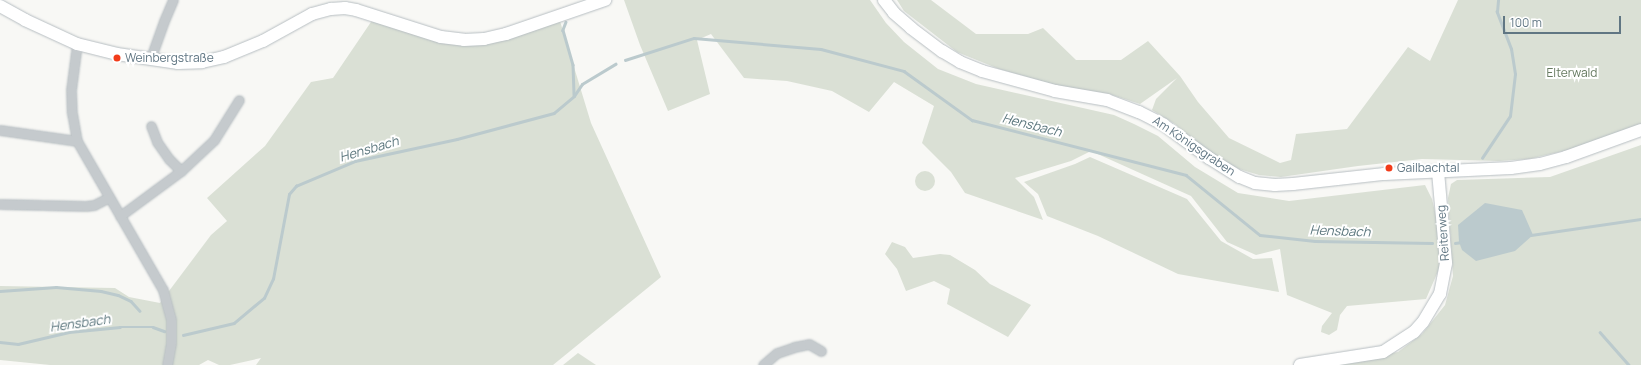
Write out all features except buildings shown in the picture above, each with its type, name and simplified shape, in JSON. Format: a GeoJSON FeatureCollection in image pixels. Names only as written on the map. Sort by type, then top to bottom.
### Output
{"type":"FeatureCollection","features":[{"type":"Feature","properties":{"kind":"street"},"geometry":{"type":"LineString","coordinates":[[150,60],[173,0]]}},
{"type":"Feature","properties":{"kind":"street"},"geometry":{"type":"LineString","coordinates":[[0,6],[25,20],[77,44],[150,60],[178,63],[202,62],[224,56],[263,41],[312,14],[331,9],[345,8],[356,10],[440,37],[464,40],[484,39],[506,34],[605,0]]}},
{"type":"Feature","properties":{"kind":"street","name":"Am Königsgraben"},"geometry":{"type":"LineString","coordinates":[[884,0],[911,28],[942,51],[960,62],[982,71],[1055,91],[1107,100],[1139,112],[1164,125],[1209,158],[1240,177],[1255,183],[1275,185],[1293,184],[1384,174],[1511,168],[1540,164],[1566,158],[1641,130]]}},
{"type":"Feature","properties":{"kind":"street"},"geometry":{"type":"LineString","coordinates":[[77,44],[71,90],[72,113],[77,141],[108,198],[163,290],[171,320],[171,343],[167,365]]}},
{"type":"Feature","properties":{"kind":"street"},"geometry":{"type":"LineString","coordinates":[[120,216],[181,171],[214,140],[239,100]]}},
{"type":"Feature","properties":{"kind":"street"},"geometry":{"type":"LineString","coordinates":[[151,126],[157,142],[169,159],[181,171]]}},
{"type":"Feature","properties":{"kind":"street"},"geometry":{"type":"LineString","coordinates":[[0,130],[77,141]]}},
{"type":"Feature","properties":{"kind":"street","name":"Reiterweg"},"geometry":{"type":"LineString","coordinates":[[1300,365],[1383,352],[1414,332],[1424,322],[1440,294],[1446,263],[1438,171]]}},
{"type":"Feature","properties":{"kind":"street"},"geometry":{"type":"LineString","coordinates":[[0,204],[86,206],[94,205],[108,198]]}},
{"type":"Feature","properties":{"kind":"street"},"geometry":{"type":"LineString","coordinates":[[763,365],[777,353],[794,347],[809,344],[821,351]]}},
{"type":"Feature","properties":{"kind":"green space"},"geometry":{"type":"Polygon","coordinates":[[[624,0],[870,0],[886,23],[904,42],[938,69],[976,84],[1114,115],[1158,136],[1195,167],[1238,193],[1289,201],[1425,185],[1432,199],[1436,216],[1440,250],[1439,269],[1426,299],[1347,306],[1340,315],[1337,330],[1329,335],[1321,332],[1322,326],[1332,313],[1287,295],[1280,249],[1256,255],[1227,242],[1191,196],[1091,151],[1071,161],[1015,178],[1034,197],[1043,220],[965,193],[951,172],[922,143],[934,106],[894,82],[869,112],[832,91],[787,81],[744,78],[711,34],[697,40],[710,94],[668,111],[640,45],[624,0]]]}},
{"type":"Feature","properties":{"kind":"green space","name":"Elterwald"},"geometry":{"type":"Polygon","coordinates":[[[897,0],[931,0],[976,34],[1028,34],[1043,28],[1076,60],[1121,60],[1148,41],[1180,76],[1198,102],[1229,138],[1280,163],[1291,160],[1296,134],[1347,129],[1408,47],[1430,61],[1458,0],[1641,0],[1641,126],[1568,150],[1529,159],[1499,161],[1422,159],[1281,177],[1259,175],[1239,169],[1221,160],[1175,124],[1152,110],[1156,99],[1177,78],[1140,104],[1109,94],[1059,86],[999,69],[957,52],[904,11],[897,0]]]}},
{"type":"Feature","properties":{"kind":"green space"},"geometry":{"type":"Polygon","coordinates":[[[373,19],[439,40],[560,21],[591,123],[661,277],[553,365],[256,365],[261,358],[230,365],[219,365],[208,360],[199,365],[50,365],[0,360],[0,286],[115,288],[129,297],[160,303],[211,235],[227,221],[207,198],[265,146],[311,82],[333,78],[373,19]]]}},
{"type":"Feature","properties":{"kind":"green space"},"geometry":{"type":"Polygon","coordinates":[[[1641,145],[1641,365],[1325,365],[1398,352],[1422,334],[1445,305],[1453,276],[1448,198],[1451,184],[1457,180],[1550,177],[1641,145]]]}},
{"type":"Feature","properties":{"kind":"green space"},"geometry":{"type":"Polygon","coordinates":[[[1090,157],[1187,199],[1221,241],[1253,259],[1272,258],[1279,292],[1178,274],[1098,236],[1047,216],[1038,194],[1024,182],[1075,164],[1090,157]]]}},
{"type":"Feature","properties":{"kind":"green space"},"geometry":{"type":"Polygon","coordinates":[[[925,171],[932,174],[935,181],[932,188],[925,191],[918,188],[915,181],[918,174],[925,171]]]}},
{"type":"Feature","properties":{"kind":"green space"},"geometry":{"type":"Polygon","coordinates":[[[892,242],[905,247],[913,258],[940,254],[950,255],[975,270],[990,284],[1031,305],[1008,337],[947,304],[950,289],[934,281],[906,291],[897,269],[885,254],[892,242]]]}},
{"type":"Feature","properties":{"kind":"green space"},"geometry":{"type":"Polygon","coordinates":[[[578,353],[596,365],[563,365],[578,353]]]}},
{"type":"Feature","properties":{"kind":"shaded area"},"geometry":{"type":"Polygon","coordinates":[[[1485,203],[1522,210],[1533,235],[1515,251],[1476,261],[1462,250],[1459,242],[1458,225],[1485,203]]]}},
{"type":"Feature","properties":{"kind":"waterway"},"geometry":{"type":"LineString","coordinates":[[1482,158],[1510,116],[1515,74],[1511,49],[1497,12],[1498,0]]}},
{"type":"Feature","properties":{"kind":"waterway"},"geometry":{"type":"LineString","coordinates":[[566,22],[563,30],[573,65],[574,95]]}},
{"type":"Feature","properties":{"kind":"waterway","name":"Hensbach"},"geometry":{"type":"LineString","coordinates":[[625,60],[694,38],[821,49],[904,71],[972,120],[1186,175],[1260,235],[1315,241],[1432,243]]}},
{"type":"Feature","properties":{"kind":"waterway","name":"Hensbach"},"geometry":{"type":"LineString","coordinates":[[183,335],[234,323],[264,298],[273,279],[289,194],[296,186],[355,161],[457,139],[554,113],[574,96],[582,84],[615,64]]}},
{"type":"Feature","properties":{"kind":"waterway","name":"Hensbach"},"geometry":{"type":"LineString","coordinates":[[1531,235],[1641,219]]}},
{"type":"Feature","properties":{"kind":"waterway","name":"Hensbach"},"geometry":{"type":"LineString","coordinates":[[1455,243],[1462,242]]}},
{"type":"Feature","properties":{"kind":"waterway"},"geometry":{"type":"LineString","coordinates":[[0,291],[56,287],[101,291],[118,295],[131,301],[140,311]]}},
{"type":"Feature","properties":{"kind":"waterway","name":"Hensbach"},"geometry":{"type":"LineString","coordinates":[[0,342],[18,344],[69,332],[120,327],[153,327],[164,331]]}},
{"type":"Feature","properties":{"kind":"waterway"},"geometry":{"type":"LineString","coordinates":[[1600,332],[1629,365]]}},
{"type":"Feature","properties":{"kind":"place","name":"Weinbergstraße"},"geometry":{"type":"Point","coordinates":[117,58]}},
{"type":"Feature","properties":{"kind":"place","name":"Gailbachtal"},"geometry":{"type":"Point","coordinates":[1389,168]}}]}
